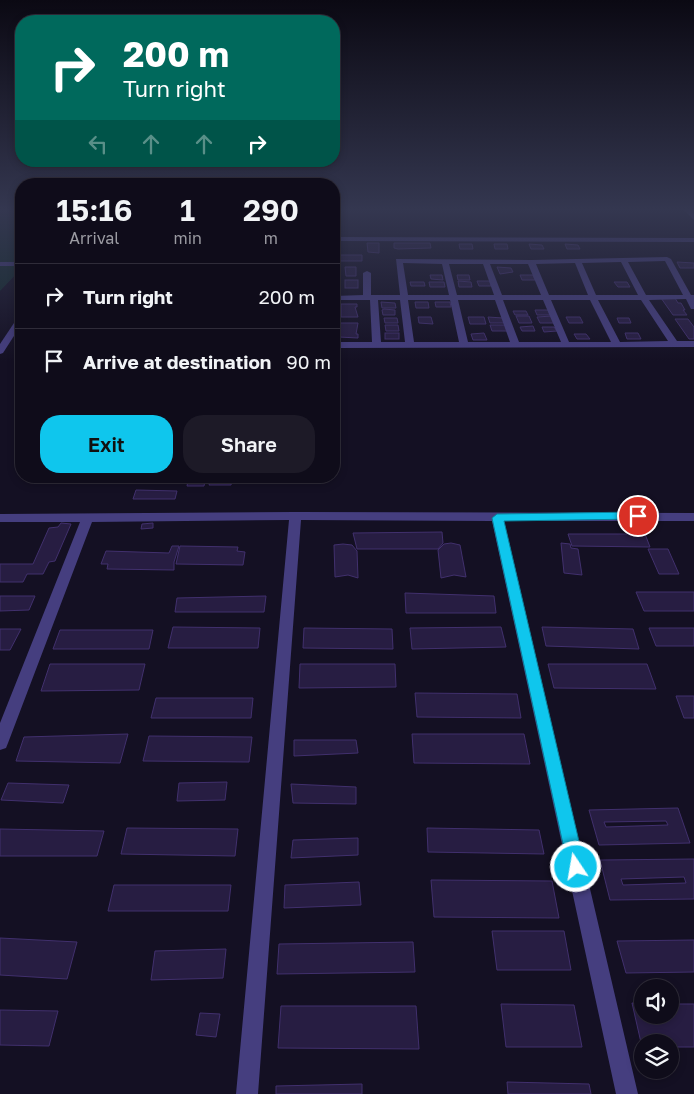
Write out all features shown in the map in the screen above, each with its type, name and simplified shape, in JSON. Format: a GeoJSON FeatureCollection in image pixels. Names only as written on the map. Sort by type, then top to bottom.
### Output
{"type":"FeatureCollection","features":[{"type":"Feature","properties":{"kind":"street"},"geometry":{"type":"LineString","coordinates":[[410,344],[398,261],[531,262],[665,259]]}},
{"type":"Feature","properties":{"kind":"street"},"geometry":{"type":"LineString","coordinates":[[667,259],[694,306]]}},
{"type":"Feature","properties":{"kind":"street"},"geometry":{"type":"LineString","coordinates":[[577,260],[593,298],[618,344]]}},
{"type":"Feature","properties":{"kind":"street"},"geometry":{"type":"LineString","coordinates":[[623,260],[644,298],[674,344]]}},
{"type":"Feature","properties":{"kind":"street"},"geometry":{"type":"LineString","coordinates":[[445,261],[464,344]]}},
{"type":"Feature","properties":{"kind":"street"},"geometry":{"type":"LineString","coordinates":[[486,262],[515,344]]}},
{"type":"Feature","properties":{"kind":"street"},"geometry":{"type":"LineString","coordinates":[[531,262],[566,344]]}},
{"type":"Feature","properties":{"kind":"street"},"geometry":{"type":"LineString","coordinates":[[0,264],[15,264]]}},
{"type":"Feature","properties":{"kind":"street"},"geometry":{"type":"LineString","coordinates":[[367,273],[377,344]]}},
{"type":"Feature","properties":{"kind":"street"},"geometry":{"type":"LineString","coordinates":[[340,298],[548,299],[690,297]]}},
{"type":"Feature","properties":{"kind":"street"},"geometry":{"type":"LineString","coordinates":[[0,350],[15,328]]}},
{"type":"Feature","properties":{"kind":"street"},"geometry":{"type":"LineString","coordinates":[[340,345],[694,344]]}},
{"type":"Feature","properties":{"kind":"street"},"geometry":{"type":"LineString","coordinates":[[247,1094],[295,516]]}},
{"type":"Feature","properties":{"kind":"street"},"geometry":{"type":"LineString","coordinates":[[0,518],[295,516],[694,517]]}},
{"type":"Feature","properties":{"kind":"street"},"geometry":{"type":"LineString","coordinates":[[0,743],[88,517]]}},
{"type":"Feature","properties":{"kind":"street"},"geometry":{"type":"LineString","coordinates":[[497,518],[627,1094]]}},
{"type":"Feature","properties":{"kind":"green space"},"geometry":{"type":"Polygon","coordinates":[[[0,259],[15,259],[15,275],[0,291],[0,259]]]}},
{"type":"Feature","properties":{"kind":"building"},"geometry":{"type":"Polygon","coordinates":[[[340,259],[362,259],[362,261],[340,261],[340,259]]]}},
{"type":"Feature","properties":{"kind":"building"},"geometry":{"type":"Polygon","coordinates":[[[677,262],[694,263],[694,268],[680,268],[677,262]]]}},
{"type":"Feature","properties":{"kind":"building"},"geometry":{"type":"Polygon","coordinates":[[[345,267],[356,267],[356,276],[346,276],[345,267]]]}},
{"type":"Feature","properties":{"kind":"building"},"geometry":{"type":"Polygon","coordinates":[[[497,267],[511,268],[513,272],[500,274],[497,267]]]}},
{"type":"Feature","properties":{"kind":"building"},"geometry":{"type":"Polygon","coordinates":[[[430,275],[442,275],[443,280],[431,279],[430,275]]]}},
{"type":"Feature","properties":{"kind":"building"},"geometry":{"type":"Polygon","coordinates":[[[457,275],[469,275],[470,280],[458,280],[457,275]]]}},
{"type":"Feature","properties":{"kind":"building"},"geometry":{"type":"Polygon","coordinates":[[[520,275],[533,275],[535,280],[522,280],[520,275]]]}},
{"type":"Feature","properties":{"kind":"building"},"geometry":{"type":"Polygon","coordinates":[[[345,280],[358,280],[358,288],[345,288],[345,280]]]}},
{"type":"Feature","properties":{"kind":"building"},"geometry":{"type":"Polygon","coordinates":[[[458,281],[471,282],[472,287],[459,287],[458,281]]]}},
{"type":"Feature","properties":{"kind":"building"},"geometry":{"type":"Polygon","coordinates":[[[477,281],[490,281],[491,286],[479,286],[477,281]]]}},
{"type":"Feature","properties":{"kind":"building"},"geometry":{"type":"Polygon","coordinates":[[[410,282],[424,282],[425,286],[411,286],[410,282]]]}},
{"type":"Feature","properties":{"kind":"building"},"geometry":{"type":"Polygon","coordinates":[[[429,282],[444,282],[445,287],[430,287],[429,282]]]}},
{"type":"Feature","properties":{"kind":"building"},"geometry":{"type":"Polygon","coordinates":[[[614,282],[627,282],[630,287],[618,287],[614,282]]]}},
{"type":"Feature","properties":{"kind":"building"},"geometry":{"type":"Polygon","coordinates":[[[661,298],[675,298],[678,303],[681,303],[687,315],[673,315],[661,298]]]}},
{"type":"Feature","properties":{"kind":"building"},"geometry":{"type":"Polygon","coordinates":[[[381,302],[395,303],[396,308],[382,308],[381,302]]]}},
{"type":"Feature","properties":{"kind":"building"},"geometry":{"type":"Polygon","coordinates":[[[415,302],[428,302],[429,308],[416,308],[415,302]]]}},
{"type":"Feature","properties":{"kind":"building"},"geometry":{"type":"Polygon","coordinates":[[[435,302],[450,302],[451,307],[436,307],[435,302]]]}},
{"type":"Feature","properties":{"kind":"building"},"geometry":{"type":"Polygon","coordinates":[[[341,304],[357,304],[357,307],[355,307],[358,317],[341,317],[341,304]]]}},
{"type":"Feature","properties":{"kind":"building"},"geometry":{"type":"Polygon","coordinates":[[[382,310],[395,310],[395,315],[383,315],[382,310]]]}},
{"type":"Feature","properties":{"kind":"building"},"geometry":{"type":"Polygon","coordinates":[[[535,310],[548,310],[550,315],[537,315],[535,310]]]}},
{"type":"Feature","properties":{"kind":"building"},"geometry":{"type":"Polygon","coordinates":[[[513,311],[526,311],[528,315],[515,315],[513,311]]]}},
{"type":"Feature","properties":{"kind":"building"},"geometry":{"type":"Polygon","coordinates":[[[516,316],[529,316],[532,323],[519,323],[516,316]]]}},
{"type":"Feature","properties":{"kind":"building"},"geometry":{"type":"Polygon","coordinates":[[[552,316],[555,323],[540,323],[537,317],[552,316]]]}},
{"type":"Feature","properties":{"kind":"building"},"geometry":{"type":"Polygon","coordinates":[[[418,317],[431,317],[433,324],[419,323],[418,317]]]}},
{"type":"Feature","properties":{"kind":"building"},"geometry":{"type":"Polygon","coordinates":[[[468,317],[484,317],[486,324],[470,324],[468,317]]]}},
{"type":"Feature","properties":{"kind":"building"},"geometry":{"type":"Polygon","coordinates":[[[488,317],[503,318],[504,323],[490,323],[488,317]]]}},
{"type":"Feature","properties":{"kind":"building"},"geometry":{"type":"Polygon","coordinates":[[[566,317],[580,317],[583,323],[569,323],[566,317]]]}},
{"type":"Feature","properties":{"kind":"building"},"geometry":{"type":"Polygon","coordinates":[[[384,318],[397,318],[398,323],[385,323],[384,318]]]}},
{"type":"Feature","properties":{"kind":"building"},"geometry":{"type":"Polygon","coordinates":[[[617,318],[629,318],[631,323],[619,323],[617,318]]]}},
{"type":"Feature","properties":{"kind":"building"},"geometry":{"type":"Polygon","coordinates":[[[675,319],[688,319],[694,327],[694,339],[689,339],[675,319]]]}},
{"type":"Feature","properties":{"kind":"building"},"geometry":{"type":"Polygon","coordinates":[[[340,323],[358,323],[356,334],[358,334],[358,338],[340,337],[340,323]]]}},
{"type":"Feature","properties":{"kind":"building"},"geometry":{"type":"Polygon","coordinates":[[[385,325],[398,325],[399,331],[386,331],[385,325]]]}},
{"type":"Feature","properties":{"kind":"building"},"geometry":{"type":"Polygon","coordinates":[[[490,325],[505,325],[507,331],[492,331],[490,325]]]}},
{"type":"Feature","properties":{"kind":"building"},"geometry":{"type":"Polygon","coordinates":[[[533,326],[535,331],[522,331],[520,327],[533,326]]]}},
{"type":"Feature","properties":{"kind":"building"},"geometry":{"type":"Polygon","coordinates":[[[542,327],[554,327],[557,331],[544,332],[542,327]]]}},
{"type":"Feature","properties":{"kind":"building"},"geometry":{"type":"Polygon","coordinates":[[[385,333],[399,333],[399,339],[385,339],[385,333]]]}},
{"type":"Feature","properties":{"kind":"building"},"geometry":{"type":"Polygon","coordinates":[[[484,333],[487,340],[473,340],[471,334],[484,333]]]}},
{"type":"Feature","properties":{"kind":"building"},"geometry":{"type":"Polygon","coordinates":[[[625,333],[638,333],[641,339],[627,339],[625,333]]]}},
{"type":"Feature","properties":{"kind":"building"},"geometry":{"type":"Polygon","coordinates":[[[574,334],[586,334],[590,339],[577,339],[574,334]]]}},
{"type":"Feature","properties":{"kind":"building"},"geometry":{"type":"Polygon","coordinates":[[[188,483],[205,483],[204,486],[187,486],[188,483]]]}},
{"type":"Feature","properties":{"kind":"building"},"geometry":{"type":"Polygon","coordinates":[[[210,483],[231,483],[231,485],[209,485],[210,483]]]}},
{"type":"Feature","properties":{"kind":"building"},"geometry":{"type":"Polygon","coordinates":[[[136,490],[177,491],[175,499],[133,499],[136,490]]]}},
{"type":"Feature","properties":{"kind":"building"},"geometry":{"type":"Polygon","coordinates":[[[61,523],[71,524],[55,561],[49,562],[43,574],[27,574],[23,582],[0,582],[0,564],[33,564],[49,528],[58,527],[61,523]]]}},
{"type":"Feature","properties":{"kind":"building"},"geometry":{"type":"Polygon","coordinates":[[[153,523],[153,528],[141,529],[142,524],[153,523]]]}},
{"type":"Feature","properties":{"kind":"building"},"geometry":{"type":"Polygon","coordinates":[[[442,532],[443,543],[438,549],[357,549],[353,533],[442,532]]]}},
{"type":"Feature","properties":{"kind":"building"},"geometry":{"type":"Polygon","coordinates":[[[568,534],[645,534],[650,547],[572,546],[568,534]]]}},
{"type":"Feature","properties":{"kind":"building"},"geometry":{"type":"Polygon","coordinates":[[[561,543],[570,544],[571,548],[578,549],[582,575],[564,573],[561,543]]]}},
{"type":"Feature","properties":{"kind":"building"},"geometry":{"type":"Polygon","coordinates":[[[444,544],[460,545],[466,577],[454,575],[441,578],[438,550],[444,544]]]}},
{"type":"Feature","properties":{"kind":"building"},"geometry":{"type":"Polygon","coordinates":[[[334,545],[352,545],[357,551],[358,578],[348,575],[335,577],[334,545]]]}},
{"type":"Feature","properties":{"kind":"building"},"geometry":{"type":"Polygon","coordinates":[[[172,546],[179,546],[174,562],[174,570],[107,569],[108,564],[101,564],[106,551],[169,553],[172,546]]]}},
{"type":"Feature","properties":{"kind":"building"},"geometry":{"type":"Polygon","coordinates":[[[180,546],[238,547],[237,551],[245,552],[243,565],[176,564],[180,546]]]}},
{"type":"Feature","properties":{"kind":"building"},"geometry":{"type":"Polygon","coordinates":[[[648,549],[668,549],[679,574],[659,574],[648,549]]]}},
{"type":"Feature","properties":{"kind":"building"},"geometry":{"type":"Polygon","coordinates":[[[636,592],[694,592],[694,611],[644,611],[636,592]]]}},
{"type":"Feature","properties":{"kind":"building"},"geometry":{"type":"Polygon","coordinates":[[[405,593],[494,596],[496,613],[406,613],[405,593]]]}},
{"type":"Feature","properties":{"kind":"building"},"geometry":{"type":"Polygon","coordinates":[[[0,596],[35,596],[29,610],[0,611],[0,596]]]}},
{"type":"Feature","properties":{"kind":"building"},"geometry":{"type":"Polygon","coordinates":[[[266,596],[264,612],[175,612],[177,598],[266,596]]]}},
{"type":"Feature","properties":{"kind":"building"},"geometry":{"type":"Polygon","coordinates":[[[173,627],[260,628],[258,648],[168,648],[173,627]]]}},
{"type":"Feature","properties":{"kind":"building"},"geometry":{"type":"Polygon","coordinates":[[[501,627],[506,647],[412,649],[410,628],[501,627]]]}},
{"type":"Feature","properties":{"kind":"building"},"geometry":{"type":"Polygon","coordinates":[[[542,627],[633,629],[639,649],[546,646],[542,627]]]}},
{"type":"Feature","properties":{"kind":"building"},"geometry":{"type":"Polygon","coordinates":[[[304,628],[392,629],[393,649],[303,648],[304,628]]]}},
{"type":"Feature","properties":{"kind":"building"},"geometry":{"type":"Polygon","coordinates":[[[649,628],[694,628],[694,646],[656,646],[649,628]]]}},
{"type":"Feature","properties":{"kind":"building"},"geometry":{"type":"Polygon","coordinates":[[[0,629],[21,629],[10,650],[0,650],[0,629]]]}},
{"type":"Feature","properties":{"kind":"building"},"geometry":{"type":"Polygon","coordinates":[[[60,630],[153,630],[149,649],[53,649],[60,630]]]}},
{"type":"Feature","properties":{"kind":"building"},"geometry":{"type":"Polygon","coordinates":[[[50,664],[145,664],[139,690],[41,691],[50,664]]]}},
{"type":"Feature","properties":{"kind":"building"},"geometry":{"type":"Polygon","coordinates":[[[300,664],[395,664],[396,687],[299,688],[300,664]]]}},
{"type":"Feature","properties":{"kind":"building"},"geometry":{"type":"Polygon","coordinates":[[[548,664],[647,664],[656,689],[554,688],[548,664]]]}},
{"type":"Feature","properties":{"kind":"building"},"geometry":{"type":"Polygon","coordinates":[[[415,693],[517,694],[521,718],[417,717],[415,693]]]}},
{"type":"Feature","properties":{"kind":"building"},"geometry":{"type":"Polygon","coordinates":[[[676,696],[694,696],[694,718],[684,718],[676,696]]]}},
{"type":"Feature","properties":{"kind":"building"},"geometry":{"type":"Polygon","coordinates":[[[156,698],[253,698],[251,718],[151,718],[156,698]]]}},
{"type":"Feature","properties":{"kind":"building"},"geometry":{"type":"Polygon","coordinates":[[[128,734],[120,763],[16,761],[24,737],[128,734]]]}},
{"type":"Feature","properties":{"kind":"building"},"geometry":{"type":"Polygon","coordinates":[[[412,734],[524,734],[530,764],[414,763],[412,734]]]}},
{"type":"Feature","properties":{"kind":"building"},"geometry":{"type":"Polygon","coordinates":[[[149,736],[252,737],[249,762],[143,761],[149,736]]]}},
{"type":"Feature","properties":{"kind":"building"},"geometry":{"type":"Polygon","coordinates":[[[294,740],[356,740],[358,753],[294,756],[294,740]]]}},
{"type":"Feature","properties":{"kind":"building"},"geometry":{"type":"Polygon","coordinates":[[[227,782],[225,800],[177,801],[179,783],[227,782]]]}},
{"type":"Feature","properties":{"kind":"building"},"geometry":{"type":"Polygon","coordinates":[[[8,783],[69,785],[63,803],[1,800],[8,783]]]}},
{"type":"Feature","properties":{"kind":"building"},"geometry":{"type":"Polygon","coordinates":[[[291,784],[356,787],[356,804],[293,803],[291,784]]]}},
{"type":"Feature","properties":{"kind":"building"},"geometry":{"type":"Polygon","coordinates":[[[678,808],[690,843],[599,845],[589,810],[678,808]],[[666,821],[604,822],[606,827],[668,825],[666,821]]]}},
{"type":"Feature","properties":{"kind":"building"},"geometry":{"type":"Polygon","coordinates":[[[127,828],[238,829],[235,856],[121,854],[127,828]]]}},
{"type":"Feature","properties":{"kind":"building"},"geometry":{"type":"Polygon","coordinates":[[[427,828],[539,830],[544,854],[428,852],[427,828]]]}},
{"type":"Feature","properties":{"kind":"building"},"geometry":{"type":"Polygon","coordinates":[[[0,829],[104,831],[97,856],[0,856],[0,829]]]}},
{"type":"Feature","properties":{"kind":"building"},"geometry":{"type":"Polygon","coordinates":[[[358,838],[358,855],[291,858],[293,840],[358,838]]]}},
{"type":"Feature","properties":{"kind":"building"},"geometry":{"type":"Polygon","coordinates":[[[694,859],[694,899],[610,900],[600,860],[694,859]],[[684,877],[621,879],[623,885],[686,883],[684,877]]]}},
{"type":"Feature","properties":{"kind":"building"},"geometry":{"type":"Polygon","coordinates":[[[431,880],[552,881],[559,918],[434,917],[431,880]]]}},
{"type":"Feature","properties":{"kind":"building"},"geometry":{"type":"Polygon","coordinates":[[[359,882],[361,905],[284,908],[285,885],[359,882]]]}},
{"type":"Feature","properties":{"kind":"building"},"geometry":{"type":"Polygon","coordinates":[[[114,885],[231,885],[228,911],[108,911],[114,885]]]}},
{"type":"Feature","properties":{"kind":"building"},"geometry":{"type":"Polygon","coordinates":[[[492,931],[564,931],[571,970],[497,970],[492,931]]]}},
{"type":"Feature","properties":{"kind":"building"},"geometry":{"type":"Polygon","coordinates":[[[0,938],[77,942],[67,979],[0,975],[0,938]]]}},
{"type":"Feature","properties":{"kind":"building"},"geometry":{"type":"Polygon","coordinates":[[[694,940],[694,972],[626,973],[617,941],[694,940]]]}},
{"type":"Feature","properties":{"kind":"building"},"geometry":{"type":"Polygon","coordinates":[[[413,942],[415,972],[277,974],[279,944],[413,942]]]}},
{"type":"Feature","properties":{"kind":"building"},"geometry":{"type":"Polygon","coordinates":[[[226,949],[223,978],[151,980],[155,951],[226,949]]]}},
{"type":"Feature","properties":{"kind":"building"},"geometry":{"type":"Polygon","coordinates":[[[501,1004],[574,1005],[582,1047],[506,1047],[501,1004]]]}},
{"type":"Feature","properties":{"kind":"building"},"geometry":{"type":"Polygon","coordinates":[[[679,1004],[694,1004],[694,1047],[679,1047],[679,1034],[639,1034],[637,1024],[679,1024],[679,1004]]]}},
{"type":"Feature","properties":{"kind":"building"},"geometry":{"type":"Polygon","coordinates":[[[281,1006],[416,1006],[419,1049],[278,1048],[281,1006]]]}},
{"type":"Feature","properties":{"kind":"building"},"geometry":{"type":"Polygon","coordinates":[[[0,1010],[58,1011],[49,1046],[0,1045],[0,1010]]]}},
{"type":"Feature","properties":{"kind":"building"},"geometry":{"type":"Polygon","coordinates":[[[200,1013],[220,1014],[216,1037],[196,1035],[200,1013]]]}},
{"type":"Feature","properties":{"kind":"building"},"geometry":{"type":"Polygon","coordinates":[[[507,1082],[589,1084],[591,1094],[508,1094],[507,1082]]]}},
{"type":"Feature","properties":{"kind":"building"},"geometry":{"type":"Polygon","coordinates":[[[362,1084],[362,1094],[276,1094],[276,1086],[362,1084]]]}},
{"type":"Feature","properties":{"kind":"route"},"geometry":{"type":"LineString","coordinates":[[576,867],[497,518],[638,516]]}}]}
